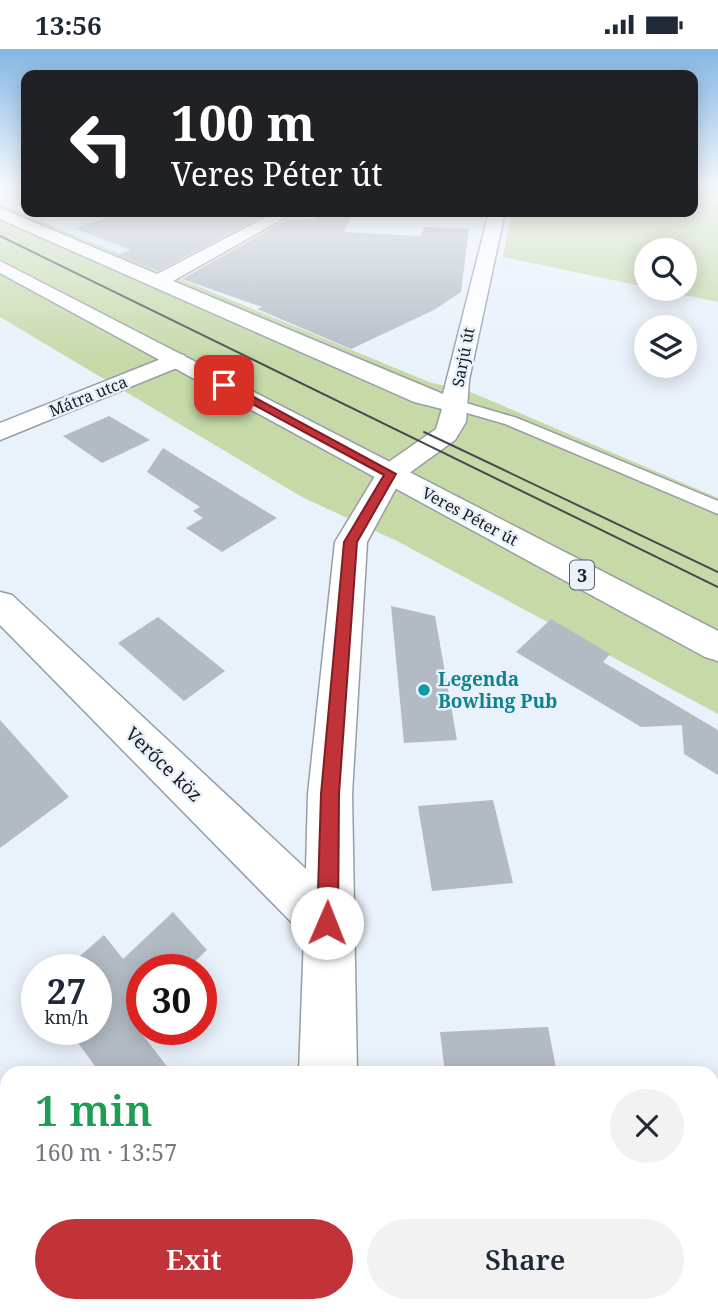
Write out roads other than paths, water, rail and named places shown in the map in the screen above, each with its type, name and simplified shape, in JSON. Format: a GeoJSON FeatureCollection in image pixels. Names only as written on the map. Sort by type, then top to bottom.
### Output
{"type":"FeatureCollection","features":[{"type":"Feature","properties":{"kind":"street"},"geometry":{"type":"LineString","coordinates":[[77,246],[422,397],[456,405]]}},
{"type":"Feature","properties":{"kind":"street"},"geometry":{"type":"LineString","coordinates":[[159,281],[224,246]]}},
{"type":"Feature","properties":{"kind":"street","name":"Sarjú út"},"geometry":{"type":"LineString","coordinates":[[390,474],[446,434],[453,422],[457,380],[489,246]]}},
{"type":"Feature","properties":{"kind":"street","name":"Veres Péter út"},"geometry":{"type":"LineString","coordinates":[[0,266],[718,647]]}},
{"type":"Feature","properties":{"kind":"street","name":"Mátra utca"},"geometry":{"type":"LineString","coordinates":[[0,432],[176,360]]}},
{"type":"Feature","properties":{"kind":"street"},"geometry":{"type":"LineString","coordinates":[[328,1066],[330,794],[351,542],[390,474]]}},
{"type":"Feature","properties":{"kind":"street","name":"Verőce köz"},"geometry":{"type":"LineString","coordinates":[[0,604],[327,923]]}},
{"type":"Feature","properties":{"kind":"lane"},"geometry":{"type":"LineString","coordinates":[[456,405],[511,421],[718,508]]}},
{"type":"Feature","properties":{"kind":"tram line"},"geometry":{"type":"LineString","coordinates":[[20,246],[718,587]]}},
{"type":"Feature","properties":{"kind":"tram line"},"geometry":{"type":"LineString","coordinates":[[424,432],[718,572]]}},
{"type":"Feature","properties":{"kind":"place","name":"Legenda Bowling Pub"},"geometry":{"type":"Point","coordinates":[424,690]}}]}
